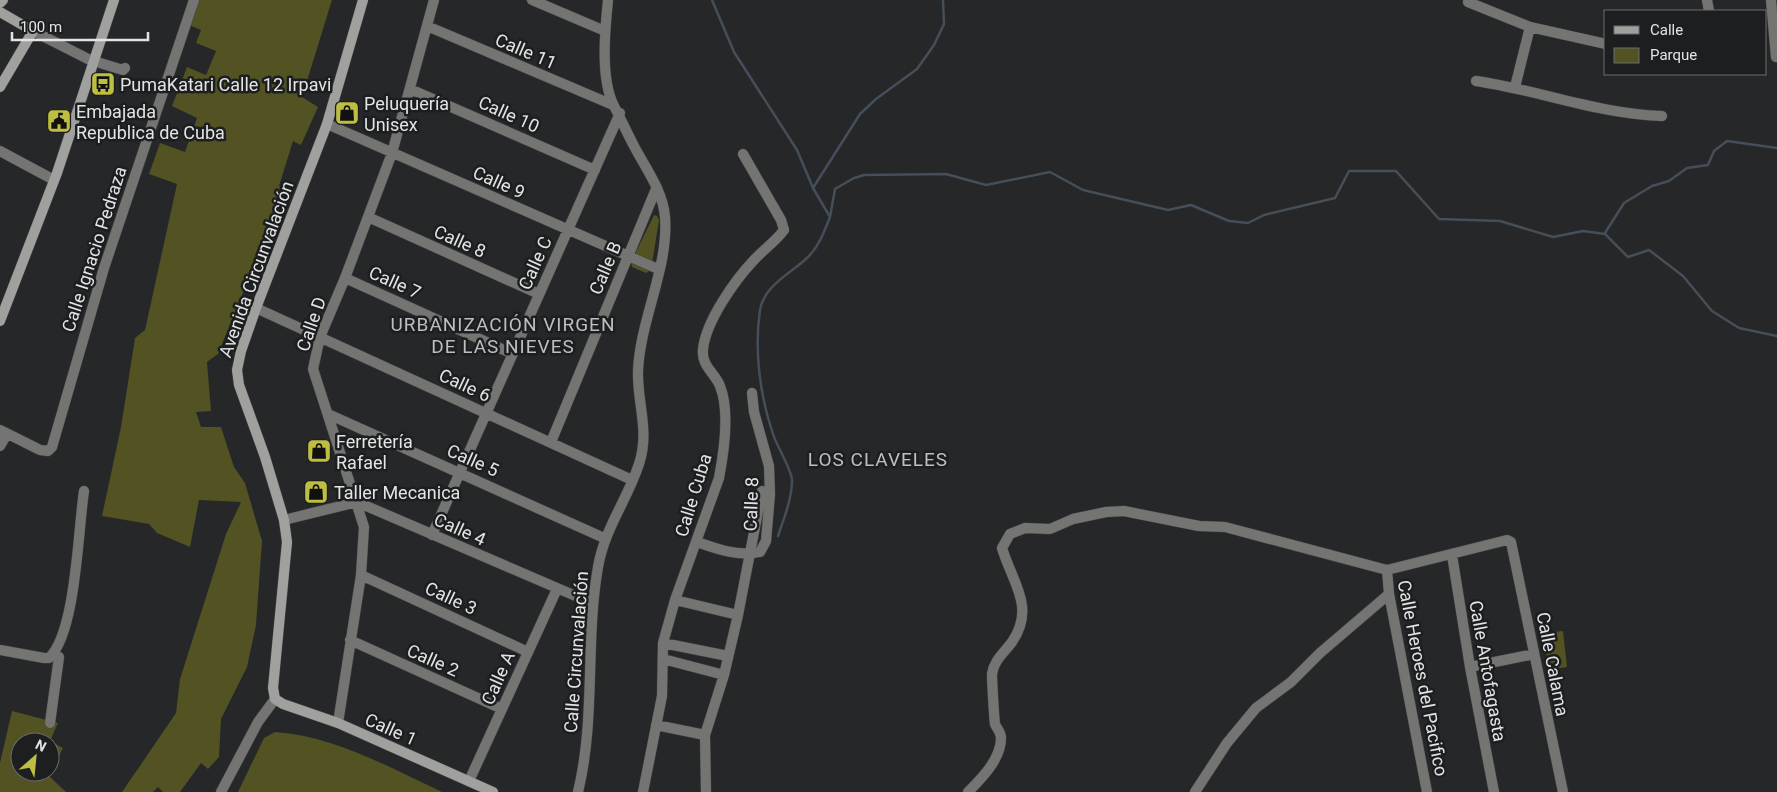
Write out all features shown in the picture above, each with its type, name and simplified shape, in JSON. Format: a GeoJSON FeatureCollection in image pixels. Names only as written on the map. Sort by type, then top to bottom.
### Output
{"type":"FeatureCollection","features":[{"type":"Feature","properties":{"kind":"street"},"geometry":{"type":"LineString","coordinates":[[0,3],[3,0]]}},
{"type":"Feature","properties":{"kind":"street"},"geometry":{"type":"LineString","coordinates":[[0,321],[97,63],[114,0]]}},
{"type":"Feature","properties":{"kind":"street","name":"Calle Ignacio Pedraza"},"geometry":{"type":"LineString","coordinates":[[4,432],[40,450],[48,451],[52,447],[104,268],[194,0]]}},
{"type":"Feature","properties":{"kind":"street","name":"Avenida Circunvalación"},"geometry":{"type":"LineString","coordinates":[[275,699],[274,670],[287,542],[284,520],[265,458],[239,385],[237,370],[241,351],[256,308],[326,124],[362,0]]}},
{"type":"Feature","properties":{"kind":"street","name":"Calle D"},"geometry":{"type":"LineString","coordinates":[[338,724],[361,575],[364,527],[313,369],[320,337],[345,278],[392,153],[434,0]]}},
{"type":"Feature","properties":{"kind":"street"},"geometry":{"type":"LineString","coordinates":[[532,0],[605,30]]}},
{"type":"Feature","properties":{"kind":"street","name":"Calle Circunvalación"},"geometry":{"type":"LineString","coordinates":[[578,792],[590,692],[592,603],[604,538],[639,464],[644,418],[638,391],[638,369],[658,269],[665,218],[662,197],[656,189],[617,109],[605,72],[605,30],[608,0]]}},
{"type":"Feature","properties":{"kind":"street"},"geometry":{"type":"LineString","coordinates":[[1771,0],[1773,57]]}},
{"type":"Feature","properties":{"kind":"street"},"geometry":{"type":"LineString","coordinates":[[1468,2],[1530,27],[1604,44]]}},
{"type":"Feature","properties":{"kind":"street"},"geometry":{"type":"LineString","coordinates":[[0,12],[97,63],[123,70],[125,68]]}},
{"type":"Feature","properties":{"kind":"street","name":"Calle 11"},"geometry":{"type":"LineString","coordinates":[[427,26],[617,109]]}},
{"type":"Feature","properties":{"kind":"street"},"geometry":{"type":"LineString","coordinates":[[1516,86],[1530,27]]}},
{"type":"Feature","properties":{"kind":"street"},"geometry":{"type":"LineString","coordinates":[[0,87],[33,31]]}},
{"type":"Feature","properties":{"kind":"street"},"geometry":{"type":"LineString","coordinates":[[1476,81],[1516,86],[1634,115],[1662,116]]}},
{"type":"Feature","properties":{"kind":"street","name":"Calle 10"},"geometry":{"type":"LineString","coordinates":[[410,89],[594,170]]}},
{"type":"Feature","properties":{"kind":"street","name":"Calle C"},"geometry":{"type":"LineString","coordinates":[[432,535],[568,230],[594,170],[617,109]]}},
{"type":"Feature","properties":{"kind":"street","name":"Calle 9"},"geometry":{"type":"LineString","coordinates":[[326,124],[658,269]]}},
{"type":"Feature","properties":{"kind":"street"},"geometry":{"type":"LineString","coordinates":[[0,151],[54,180]]}},
{"type":"Feature","properties":{"kind":"street","name":"Calle Cuba"},"geometry":{"type":"LineString","coordinates":[[643,792],[662,696],[663,643],[675,600],[719,478],[725,425],[720,386],[704,362],[703,349],[711,325],[734,284],[755,259],[784,230],[781,220],[742,154]]}},
{"type":"Feature","properties":{"kind":"street","name":"Calle B"},"geometry":{"type":"LineString","coordinates":[[550,442],[656,189]]}},
{"type":"Feature","properties":{"kind":"street","name":"Calle 8"},"geometry":{"type":"LineString","coordinates":[[368,217],[539,294]]}},
{"type":"Feature","properties":{"kind":"street","name":"Calle 7"},"geometry":{"type":"LineString","coordinates":[[345,278],[513,354]]}},
{"type":"Feature","properties":{"kind":"street","name":"Calle 6"},"geometry":{"type":"LineString","coordinates":[[256,308],[632,480]]}},
{"type":"Feature","properties":{"kind":"street","name":"Calle 8"},"geometry":{"type":"LineString","coordinates":[[697,542],[738,554],[750,554],[760,552],[766,541],[770,494],[769,466],[754,412],[752,392]]}},
{"type":"Feature","properties":{"kind":"street","name":"Calle 5"},"geometry":{"type":"LineString","coordinates":[[328,414],[604,538]]}},
{"type":"Feature","properties":{"kind":"street"},"geometry":{"type":"LineString","coordinates":[[0,446],[4,432]]}},
{"type":"Feature","properties":{"kind":"street"},"geometry":{"type":"LineString","coordinates":[[706,792],[705,735],[724,675],[738,615],[762,491]]}},
{"type":"Feature","properties":{"kind":"street"},"geometry":{"type":"LineString","coordinates":[[50,722],[57,647],[74,590],[84,492]]}},
{"type":"Feature","properties":{"kind":"street"},"geometry":{"type":"LineString","coordinates":[[284,520],[357,502]]}},
{"type":"Feature","properties":{"kind":"street","name":"Calle 4"},"geometry":{"type":"LineString","coordinates":[[357,502],[592,603]]}},
{"type":"Feature","properties":{"kind":"street"},"geometry":{"type":"LineString","coordinates":[[968,792],[988,771],[1000,747],[1002,735],[996,725],[992,674],[997,658],[1011,643],[1020,628],[1021,593],[1006,564],[1002,548],[1010,534],[1025,528],[1050,529],[1073,519],[1106,512],[1124,511],[1199,526],[1225,527],[1387,570],[1452,555]]}},
{"type":"Feature","properties":{"kind":"street","name":"Calle Calama"},"geometry":{"type":"LineString","coordinates":[[1452,555],[1507,540],[1511,542],[1563,792]]}},
{"type":"Feature","properties":{"kind":"street","name":"Calle Antofagasta"},"geometry":{"type":"LineString","coordinates":[[1452,555],[1470,667],[1494,792]]}},
{"type":"Feature","properties":{"kind":"street","name":"Calle Heroes del Pacifico"},"geometry":{"type":"LineString","coordinates":[[1387,570],[1389,594],[1428,792]]}},
{"type":"Feature","properties":{"kind":"street","name":"Calle 3"},"geometry":{"type":"LineString","coordinates":[[361,575],[528,652]]}},
{"type":"Feature","properties":{"kind":"street","name":"Calle A"},"geometry":{"type":"LineString","coordinates":[[469,781],[557,589]]}},
{"type":"Feature","properties":{"kind":"street"},"geometry":{"type":"LineString","coordinates":[[1195,792],[1226,743],[1256,708],[1291,682],[1320,653],[1389,594]]}},
{"type":"Feature","properties":{"kind":"street"},"geometry":{"type":"LineString","coordinates":[[675,600],[738,615]]}},
{"type":"Feature","properties":{"kind":"street","name":"Calle 2"},"geometry":{"type":"LineString","coordinates":[[350,640],[502,709]]}},
{"type":"Feature","properties":{"kind":"street"},"geometry":{"type":"LineString","coordinates":[[663,643],[728,656]]}},
{"type":"Feature","properties":{"kind":"street"},"geometry":{"type":"LineString","coordinates":[[0,650],[44,658],[56,656]]}},
{"type":"Feature","properties":{"kind":"street"},"geometry":{"type":"LineString","coordinates":[[1470,667],[1534,654]]}},
{"type":"Feature","properties":{"kind":"street"},"geometry":{"type":"LineString","coordinates":[[663,660],[724,675]]}},
{"type":"Feature","properties":{"kind":"street"},"geometry":{"type":"LineString","coordinates":[[221,792],[258,722],[275,699]]}},
{"type":"Feature","properties":{"kind":"street","name":"Calle 1"},"geometry":{"type":"LineString","coordinates":[[275,699],[338,724],[493,792]]}},
{"type":"Feature","properties":{"kind":"street"},"geometry":{"type":"LineString","coordinates":[[656,725],[705,735]]}},
{"type":"Feature","properties":{"kind":"green space"},"geometry":{"type":"Polygon","coordinates":[[[198,0],[332,0],[302,97],[318,107],[301,145],[293,141],[279,186],[284,192],[218,354],[207,362],[211,411],[196,412],[201,427],[221,427],[234,467],[245,483],[262,541],[256,625],[247,667],[221,719],[219,757],[208,769],[201,763],[180,792],[163,792],[158,787],[153,792],[122,792],[176,713],[180,679],[226,534],[241,502],[199,500],[190,547],[157,533],[149,524],[102,516],[121,427],[135,338],[145,330],[177,184],[149,174],[160,143],[185,152],[197,118],[172,106],[187,67],[206,75],[216,51],[196,43],[201,30],[189,25],[198,0]]]}},
{"type":"Feature","properties":{"kind":"green space"},"geometry":{"type":"Polygon","coordinates":[[[654,215],[659,220],[651,270],[646,273],[632,267],[631,262],[654,215]]]}},
{"type":"Feature","properties":{"kind":"green space"},"geometry":{"type":"Polygon","coordinates":[[[1563,631],[1567,667],[1549,670],[1543,633],[1563,631]]]}},
{"type":"Feature","properties":{"kind":"green space"},"geometry":{"type":"Polygon","coordinates":[[[12,711],[58,723],[54,732],[10,732],[10,782],[55,782],[66,792],[0,792],[0,763],[12,711]]]}},
{"type":"Feature","properties":{"kind":"green space"},"geometry":{"type":"Polygon","coordinates":[[[275,732],[297,735],[340,746],[442,792],[238,792],[264,738],[275,732]]]}},
{"type":"Feature","properties":{"kind":"waterway"},"geometry":{"type":"LineString","coordinates":[[712,0],[734,52],[797,150],[813,188],[830,217],[812,253],[773,286],[767,293],[760,310],[758,357],[762,389],[768,419],[792,480],[789,501],[778,536]]}},
{"type":"Feature","properties":{"kind":"waterway"},"geometry":{"type":"LineString","coordinates":[[813,188],[860,114],[876,99],[917,69],[934,45],[944,24],[943,0]]}},
{"type":"Feature","properties":{"kind":"waterway"},"geometry":{"type":"LineString","coordinates":[[1605,233],[1624,203],[1652,186],[1669,181],[1687,168],[1708,165],[1714,151],[1727,141],[1777,148]]}},
{"type":"Feature","properties":{"kind":"waterway"},"geometry":{"type":"LineString","coordinates":[[830,217],[835,189],[854,178],[864,175],[946,174],[986,185],[1050,172],[1083,190],[1168,210],[1191,205],[1229,221],[1248,223],[1264,215],[1335,198],[1349,171],[1396,171],[1439,219],[1500,221],[1553,237],[1583,231],[1605,234],[1628,257],[1649,250],[1683,276],[1712,311],[1739,328],[1777,336]]}},
{"type":"Feature","properties":{"kind":"place","name":"PumaKatari Calle 12 Irpavi"},"geometry":{"type":"Point","coordinates":[103,84]}},
{"type":"Feature","properties":{"kind":"place","name":"Peluquería Unisex"},"geometry":{"type":"Point","coordinates":[347,113]}},
{"type":"Feature","properties":{"kind":"place","name":"Embajada Republica de Cuba"},"geometry":{"type":"Point","coordinates":[59,121]}},
{"type":"Feature","properties":{"kind":"place","name":"Ferretería Rafael"},"geometry":{"type":"Point","coordinates":[319,451]}},
{"type":"Feature","properties":{"kind":"place","name":"Taller Mecanica"},"geometry":{"type":"Point","coordinates":[316,492]}},
{"type":"Feature","properties":{"kind":"district","name":"URBANIZACIÓN VIRGEN DE LAS NIEVES"},"geometry":{"type":"Point","coordinates":[503,335]}},
{"type":"Feature","properties":{"kind":"district","name":"LOS CLAVELES"},"geometry":{"type":"Point","coordinates":[878,459]}}]}
